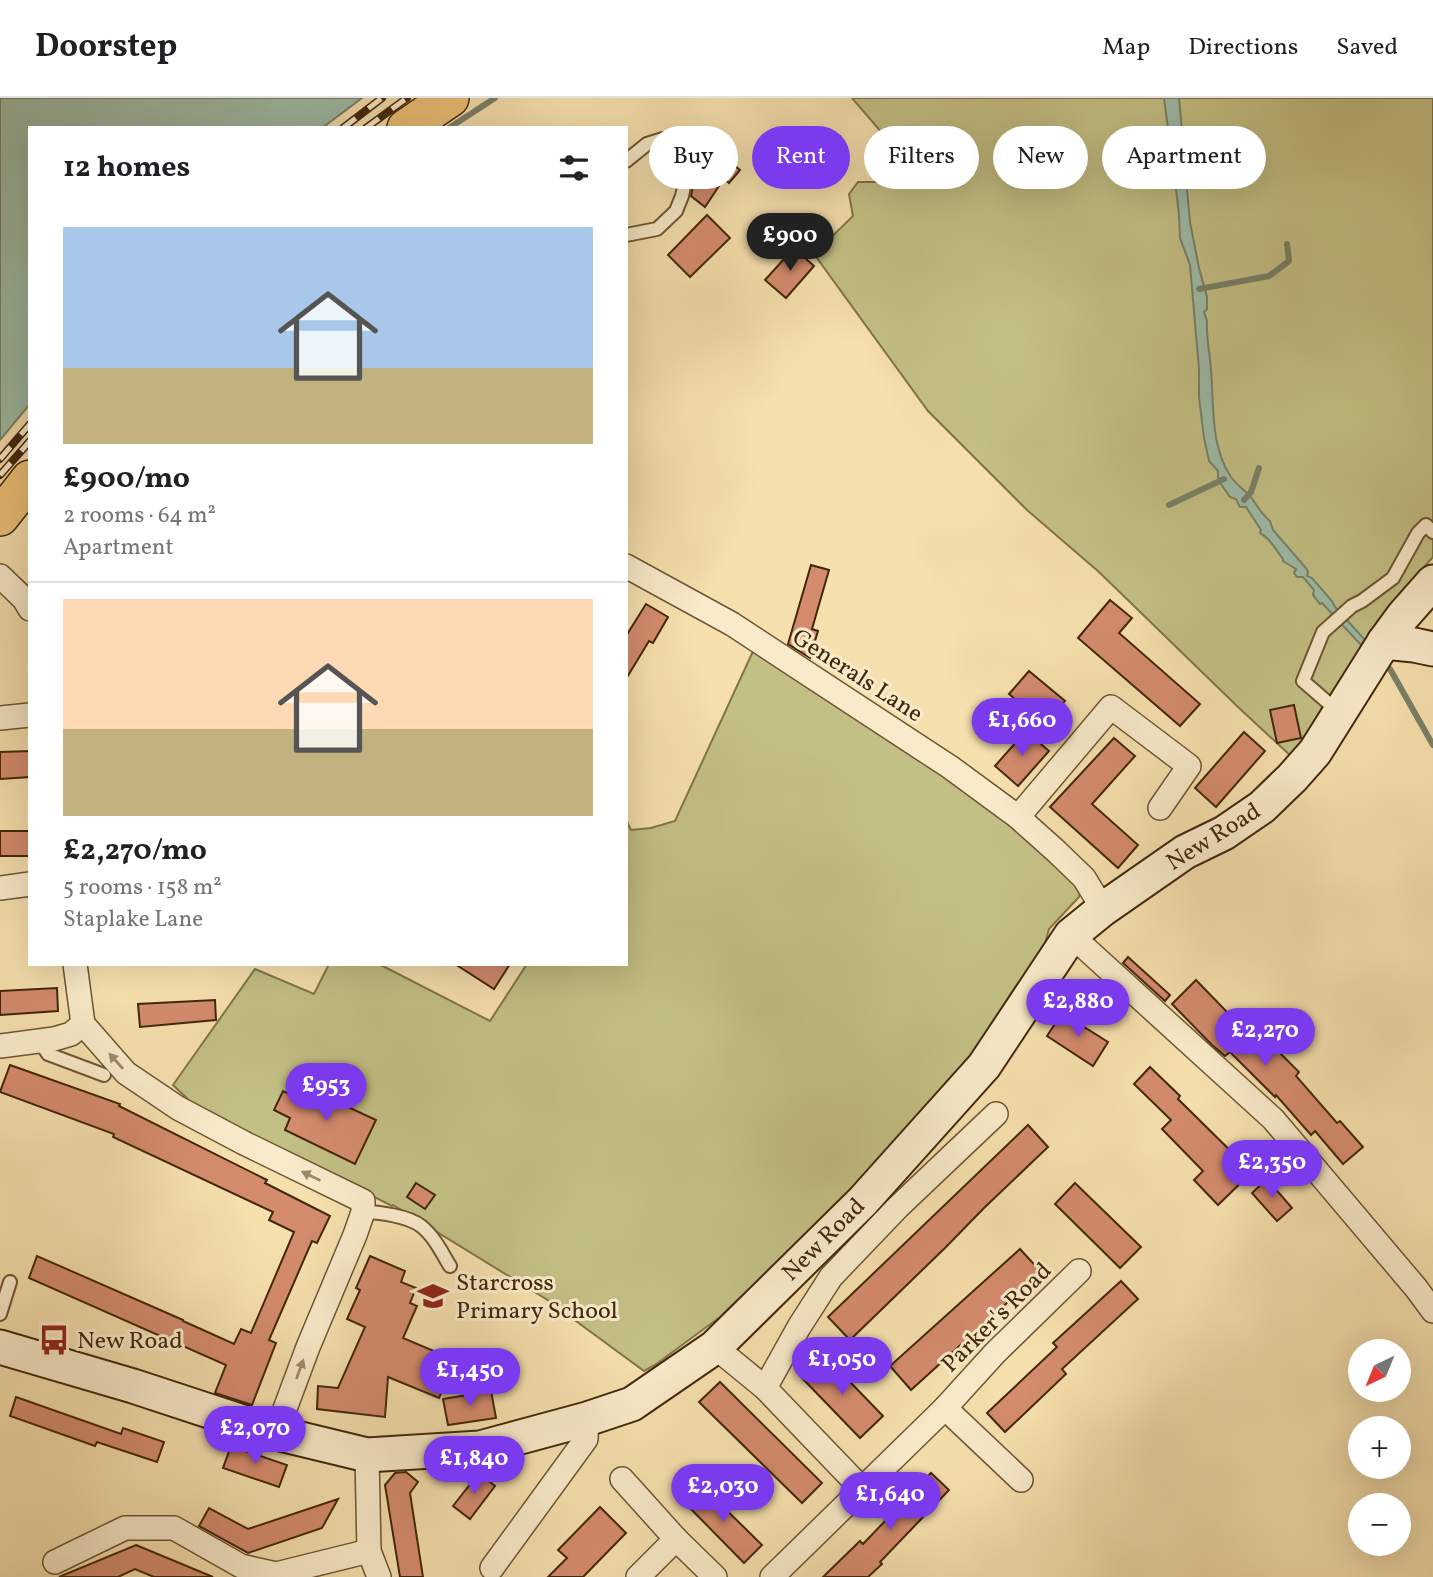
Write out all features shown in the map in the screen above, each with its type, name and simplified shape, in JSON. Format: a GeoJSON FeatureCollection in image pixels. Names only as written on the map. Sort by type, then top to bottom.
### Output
{"type":"FeatureCollection","features":[{"type":"Feature","properties":{"kind":"main road"},"geometry":{"type":"LineString","coordinates":[[409,126],[450,98]]}},
{"type":"Feature","properties":{"kind":"main road"},"geometry":{"type":"LineString","coordinates":[[0,517],[28,482]]}},
{"type":"Feature","properties":{"kind":"street","name":"Generals Lane"},"geometry":{"type":"LineString","coordinates":[[628,567],[732,624],[950,766],[1017,817],[1084,878],[1103,909]]}},
{"type":"Feature","properties":{"kind":"street"},"geometry":{"type":"LineString","coordinates":[[0,576],[28,606]]}},
{"type":"Feature","properties":{"kind":"street","name":"New Road"},"geometry":{"type":"LineString","coordinates":[[0,1347],[133,1386],[276,1433],[367,1455],[480,1448],[632,1404],[715,1347],[862,1202],[984,1066],[1071,935],[1103,909],[1185,852],[1224,833],[1262,807],[1292,778],[1315,752],[1403,616],[1430,598]]}},
{"type":"Feature","properties":{"kind":"street"},"geometry":{"type":"LineString","coordinates":[[1384,642],[1433,649]]}},
{"type":"Feature","properties":{"kind":"street"},"geometry":{"type":"LineString","coordinates":[[1017,817],[1111,707],[1189,766],[1160,808]]}},
{"type":"Feature","properties":{"kind":"street"},"geometry":{"type":"LineString","coordinates":[[0,718],[28,715]]}},
{"type":"Feature","properties":{"kind":"street"},"geometry":{"type":"LineString","coordinates":[[0,888],[28,884]]}},
{"type":"Feature","properties":{"kind":"street"},"geometry":{"type":"LineString","coordinates":[[1071,935],[1273,1119],[1433,1311]]}},
{"type":"Feature","properties":{"kind":"street"},"geometry":{"type":"LineString","coordinates":[[75,966],[83,1024],[126,1073],[178,1108],[363,1201],[363,1212],[276,1433]]}},
{"type":"Feature","properties":{"kind":"street"},"geometry":{"type":"LineString","coordinates":[[0,1045],[71,1034],[83,1024]]}},
{"type":"Feature","properties":{"kind":"street"},"geometry":{"type":"LineString","coordinates":[[765,1388],[831,1277],[898,1207],[996,1114]]}},
{"type":"Feature","properties":{"kind":"street","name":"Parker's Road"},"geometry":{"type":"LineString","coordinates":[[772,1577],[945,1408],[995,1353],[1079,1271]]}},
{"type":"Feature","properties":{"kind":"street"},"geometry":{"type":"LineString","coordinates":[[715,1347],[765,1388],[861,1489]]}},
{"type":"Feature","properties":{"kind":"street"},"geometry":{"type":"LineString","coordinates":[[945,1408],[1021,1480]]}},
{"type":"Feature","properties":{"kind":"street"},"geometry":{"type":"LineString","coordinates":[[492,1567],[586,1439],[587,1419]]}},
{"type":"Feature","properties":{"kind":"street"},"geometry":{"type":"LineString","coordinates":[[367,1455],[369,1551],[379,1577]]}},
{"type":"Feature","properties":{"kind":"street"},"geometry":{"type":"LineString","coordinates":[[622,1479],[676,1539],[715,1577]]}},
{"type":"Feature","properties":{"kind":"street"},"geometry":{"type":"LineString","coordinates":[[55,1562],[125,1528],[174,1528],[241,1566],[276,1574],[369,1551]]}},
{"type":"Feature","properties":{"kind":"street"},"geometry":{"type":"LineString","coordinates":[[638,1577],[676,1539]]}},
{"type":"Feature","properties":{"kind":"lane"},"geometry":{"type":"LineString","coordinates":[[628,159],[647,144],[663,139],[683,151],[685,182],[676,211],[657,229],[628,235]]}},
{"type":"Feature","properties":{"kind":"lane"},"geometry":{"type":"LineString","coordinates":[[1340,713],[1304,681],[1323,632],[1346,611],[1393,578],[1418,533],[1426,525],[1433,532]]}},
{"type":"Feature","properties":{"kind":"lane"},"geometry":{"type":"LineString","coordinates":[[39,1040],[48,1054],[104,1075]]}},
{"type":"Feature","properties":{"kind":"lane"},"geometry":{"type":"LineString","coordinates":[[363,1212],[391,1214],[420,1225],[433,1239],[450,1266]]}},
{"type":"Feature","properties":{"kind":"lane"},"geometry":{"type":"LineString","coordinates":[[0,1314],[10,1282]]}},
{"type":"Feature","properties":{"kind":"shaded area"},"geometry":{"type":"Polygon","coordinates":[[[0,98],[362,98],[325,126],[28,126],[28,406],[0,440],[0,98]]]}},
{"type":"Feature","properties":{"kind":"shaded area"},"geometry":{"type":"Polygon","coordinates":[[[852,98],[1433,98],[1433,557],[1402,591],[1293,758],[1099,572],[1027,510],[928,411],[814,254],[853,216],[849,194],[858,182],[864,182],[864,189],[979,189],[979,126],[876,126],[852,98]]]}},
{"type":"Feature","properties":{"kind":"shaded area"},"geometry":{"type":"Polygon","coordinates":[[[1164,98],[1179,98],[1182,126],[1168,126],[1164,98]]]}},
{"type":"Feature","properties":{"kind":"shaded area"},"geometry":{"type":"Polygon","coordinates":[[[1176,189],[1187,189],[1190,222],[1207,297],[1207,309],[1204,312],[1207,321],[1214,425],[1224,465],[1233,480],[1250,496],[1270,521],[1273,530],[1306,568],[1307,576],[1312,578],[1365,640],[1361,645],[1322,603],[1320,604],[1313,595],[1314,590],[1303,577],[1297,577],[1294,573],[1296,569],[1283,561],[1270,541],[1260,533],[1261,530],[1246,507],[1240,507],[1236,499],[1230,497],[1218,480],[1218,471],[1209,461],[1199,397],[1190,265],[1180,238],[1176,189]]]}},
{"type":"Feature","properties":{"kind":"shaded area"},"geometry":{"type":"Polygon","coordinates":[[[754,649],[943,766],[1082,886],[1079,897],[1049,929],[1042,955],[962,1071],[890,1153],[720,1317],[644,1371],[546,1299],[393,1205],[193,1104],[173,1085],[255,969],[314,994],[328,966],[383,966],[490,1021],[526,966],[628,966],[628,824],[631,830],[675,821],[754,649]]]}},
{"type":"Feature","properties":{"kind":"building"},"geometry":{"type":"Polygon","coordinates":[[[692,189],[717,189],[705,207],[691,196],[692,189]]]}},
{"type":"Feature","properties":{"kind":"building"},"geometry":{"type":"Polygon","coordinates":[[[707,215],[730,238],[690,277],[668,255],[707,215]]]}},
{"type":"Feature","properties":{"kind":"building"},"geometry":{"type":"Polygon","coordinates":[[[794,248],[814,266],[786,298],[765,280],[794,248]]]}},
{"type":"Feature","properties":{"kind":"building"},"geometry":{"type":"Polygon","coordinates":[[[811,565],[829,570],[812,629],[818,631],[810,658],[788,644],[811,565]]]}},
{"type":"Feature","properties":{"kind":"building"},"geometry":{"type":"Polygon","coordinates":[[[1110,600],[1132,618],[1119,633],[1200,704],[1180,726],[1078,638],[1110,600]]]}},
{"type":"Feature","properties":{"kind":"building"},"geometry":{"type":"Polygon","coordinates":[[[646,604],[668,617],[653,643],[649,641],[628,676],[628,633],[646,604]]]}},
{"type":"Feature","properties":{"kind":"building"},"geometry":{"type":"Polygon","coordinates":[[[1029,671],[1065,701],[1045,725],[1009,694],[1029,671]]]}},
{"type":"Feature","properties":{"kind":"building"},"geometry":{"type":"Polygon","coordinates":[[[1294,705],[1301,738],[1277,743],[1270,710],[1294,705]]]}},
{"type":"Feature","properties":{"kind":"building"},"geometry":{"type":"Polygon","coordinates":[[[1026,731],[1049,751],[1018,786],[995,766],[1026,731]]]}},
{"type":"Feature","properties":{"kind":"building"},"geometry":{"type":"Polygon","coordinates":[[[1244,732],[1265,751],[1216,807],[1195,788],[1244,732]]]}},
{"type":"Feature","properties":{"kind":"building"},"geometry":{"type":"Polygon","coordinates":[[[1114,738],[1135,756],[1092,804],[1138,845],[1118,868],[1050,807],[1114,738]]]}},
{"type":"Feature","properties":{"kind":"building"},"geometry":{"type":"Polygon","coordinates":[[[28,751],[28,777],[0,779],[0,752],[28,751]]]}},
{"type":"Feature","properties":{"kind":"building"},"geometry":{"type":"Polygon","coordinates":[[[0,831],[28,831],[28,856],[0,856],[0,831]]]}},
{"type":"Feature","properties":{"kind":"building"},"geometry":{"type":"Polygon","coordinates":[[[1128,957],[1170,995],[1165,1001],[1123,963],[1128,957]]]}},
{"type":"Feature","properties":{"kind":"building"},"geometry":{"type":"Polygon","coordinates":[[[458,966],[509,966],[494,989],[458,966]]]}},
{"type":"Feature","properties":{"kind":"building"},"geometry":{"type":"Polygon","coordinates":[[[1196,980],[1255,1041],[1262,1035],[1299,1072],[1296,1076],[1337,1123],[1340,1121],[1363,1147],[1343,1164],[1315,1131],[1311,1135],[1276,1095],[1275,1097],[1230,1052],[1225,1056],[1212,1045],[1172,1004],[1196,980]]]}},
{"type":"Feature","properties":{"kind":"building"},"geometry":{"type":"Polygon","coordinates":[[[57,988],[58,1011],[0,1015],[0,991],[57,988]]]}},
{"type":"Feature","properties":{"kind":"building"},"geometry":{"type":"Polygon","coordinates":[[[215,1000],[216,1020],[140,1027],[138,1004],[215,1000]]]}},
{"type":"Feature","properties":{"kind":"building"},"geometry":{"type":"Polygon","coordinates":[[[1062,1013],[1108,1042],[1093,1066],[1047,1036],[1062,1013]]]}},
{"type":"Feature","properties":{"kind":"building"},"geometry":{"type":"Polygon","coordinates":[[[10,1065],[120,1104],[119,1106],[267,1180],[265,1183],[330,1216],[317,1243],[312,1241],[269,1340],[276,1343],[252,1405],[215,1393],[226,1365],[29,1278],[37,1256],[234,1344],[241,1329],[251,1333],[294,1232],[269,1220],[273,1212],[113,1137],[114,1134],[0,1092],[10,1065]]]}},
{"type":"Feature","properties":{"kind":"building"},"geometry":{"type":"Polygon","coordinates":[[[1150,1067],[1180,1096],[1178,1099],[1252,1172],[1218,1205],[1194,1180],[1203,1171],[1162,1129],[1171,1120],[1134,1084],[1150,1067]]]}},
{"type":"Feature","properties":{"kind":"building"},"geometry":{"type":"Polygon","coordinates":[[[303,1086],[376,1120],[355,1164],[285,1130],[290,1118],[274,1110],[283,1091],[297,1098],[303,1086]]]}},
{"type":"Feature","properties":{"kind":"building"},"geometry":{"type":"Polygon","coordinates":[[[1028,1125],[1048,1147],[850,1340],[828,1317],[1028,1125]]]}},
{"type":"Feature","properties":{"kind":"building"},"geometry":{"type":"Polygon","coordinates":[[[1267,1179],[1292,1208],[1277,1221],[1252,1193],[1267,1179]]]}},
{"type":"Feature","properties":{"kind":"building"},"geometry":{"type":"Polygon","coordinates":[[[416,1183],[435,1195],[425,1209],[407,1197],[416,1183]]]}},
{"type":"Feature","properties":{"kind":"building"},"geometry":{"type":"Polygon","coordinates":[[[1075,1183],[1141,1247],[1120,1268],[1055,1204],[1075,1183]]]}},
{"type":"Feature","properties":{"kind":"building"},"geometry":{"type":"Polygon","coordinates":[[[1020,1249],[1041,1272],[911,1390],[890,1366],[1020,1249]]]}},
{"type":"Feature","properties":{"kind":"building"},"geometry":{"type":"Polygon","coordinates":[[[370,1256],[405,1271],[401,1282],[416,1288],[410,1303],[417,1306],[403,1338],[455,1360],[439,1398],[388,1377],[385,1417],[317,1409],[318,1386],[338,1388],[365,1327],[347,1319],[360,1290],[356,1288],[370,1256]]]}},
{"type":"Feature","properties":{"kind":"building"},"geometry":{"type":"Polygon","coordinates":[[[1121,1281],[1138,1299],[1062,1369],[1066,1374],[1005,1432],[987,1413],[1057,1347],[1053,1343],[1121,1281]]]}},
{"type":"Feature","properties":{"kind":"building"},"geometry":{"type":"Polygon","coordinates":[[[824,1355],[883,1416],[860,1438],[801,1377],[824,1355]]]}},
{"type":"Feature","properties":{"kind":"building"},"geometry":{"type":"Polygon","coordinates":[[[720,1382],[822,1483],[802,1503],[699,1402],[720,1382]]]}},
{"type":"Feature","properties":{"kind":"building"},"geometry":{"type":"Polygon","coordinates":[[[491,1391],[496,1418],[448,1425],[443,1399],[491,1391]]]}},
{"type":"Feature","properties":{"kind":"building"},"geometry":{"type":"Polygon","coordinates":[[[16,1397],[121,1434],[123,1428],[164,1442],[157,1462],[97,1442],[95,1446],[10,1416],[16,1397]]]}},
{"type":"Feature","properties":{"kind":"building"},"geometry":{"type":"Polygon","coordinates":[[[231,1446],[287,1465],[279,1487],[223,1468],[231,1446]]]}},
{"type":"Feature","properties":{"kind":"building"},"geometry":{"type":"Polygon","coordinates":[[[406,1472],[418,1482],[410,1493],[423,1577],[400,1577],[385,1485],[395,1473],[406,1472]]]}},
{"type":"Feature","properties":{"kind":"building"},"geometry":{"type":"Polygon","coordinates":[[[479,1473],[495,1486],[470,1519],[453,1506],[479,1473]]]}},
{"type":"Feature","properties":{"kind":"building"},"geometry":{"type":"Polygon","coordinates":[[[931,1473],[949,1490],[880,1562],[882,1564],[868,1577],[823,1577],[860,1541],[863,1544],[931,1473]]]}},
{"type":"Feature","properties":{"kind":"building"},"geometry":{"type":"Polygon","coordinates":[[[700,1484],[762,1545],[744,1563],[683,1501],[700,1484]]]}},
{"type":"Feature","properties":{"kind":"building"},"geometry":{"type":"Polygon","coordinates":[[[338,1499],[322,1528],[248,1553],[199,1526],[209,1508],[248,1529],[338,1499]]]}},
{"type":"Feature","properties":{"kind":"building"},"geometry":{"type":"Polygon","coordinates":[[[600,1507],[626,1533],[583,1577],[548,1577],[567,1558],[558,1550],[600,1507]]]}},
{"type":"Feature","properties":{"kind":"building"},"geometry":{"type":"Polygon","coordinates":[[[136,1545],[213,1577],[154,1577],[135,1569],[118,1577],[59,1577],[136,1545]]]}},
{"type":"Feature","properties":{"kind":"waterway"},"geometry":{"type":"LineString","coordinates":[[452,126],[495,98]]}},
{"type":"Feature","properties":{"kind":"waterway"},"geometry":{"type":"LineString","coordinates":[[1199,289],[1269,276],[1289,261],[1287,244]]}},
{"type":"Feature","properties":{"kind":"waterway"},"geometry":{"type":"LineString","coordinates":[[1244,500],[1251,492],[1259,468]]}},
{"type":"Feature","properties":{"kind":"waterway"},"geometry":{"type":"LineString","coordinates":[[1169,505],[1224,479]]}},
{"type":"Feature","properties":{"kind":"waterway"},"geometry":{"type":"LineString","coordinates":[[1390,669],[1433,745]]}},
{"type":"Feature","properties":{"kind":"railway"},"geometry":{"type":"LineString","coordinates":[[346,126],[382,98]]}},
{"type":"Feature","properties":{"kind":"railway"},"geometry":{"type":"LineString","coordinates":[[369,126],[407,98]]}},
{"type":"Feature","properties":{"kind":"railway"},"geometry":{"type":"LineString","coordinates":[[0,459],[28,426]]}},
{"type":"Feature","properties":{"kind":"railway"},"geometry":{"type":"LineString","coordinates":[[0,475],[28,443]]}},
{"type":"Feature","properties":{"kind":"place","name":"Starcross Primary School"},"geometry":{"type":"Point","coordinates":[433,1296]}},
{"type":"Feature","properties":{"kind":"place","name":"New Road"},"geometry":{"type":"Point","coordinates":[54,1340]}}]}
